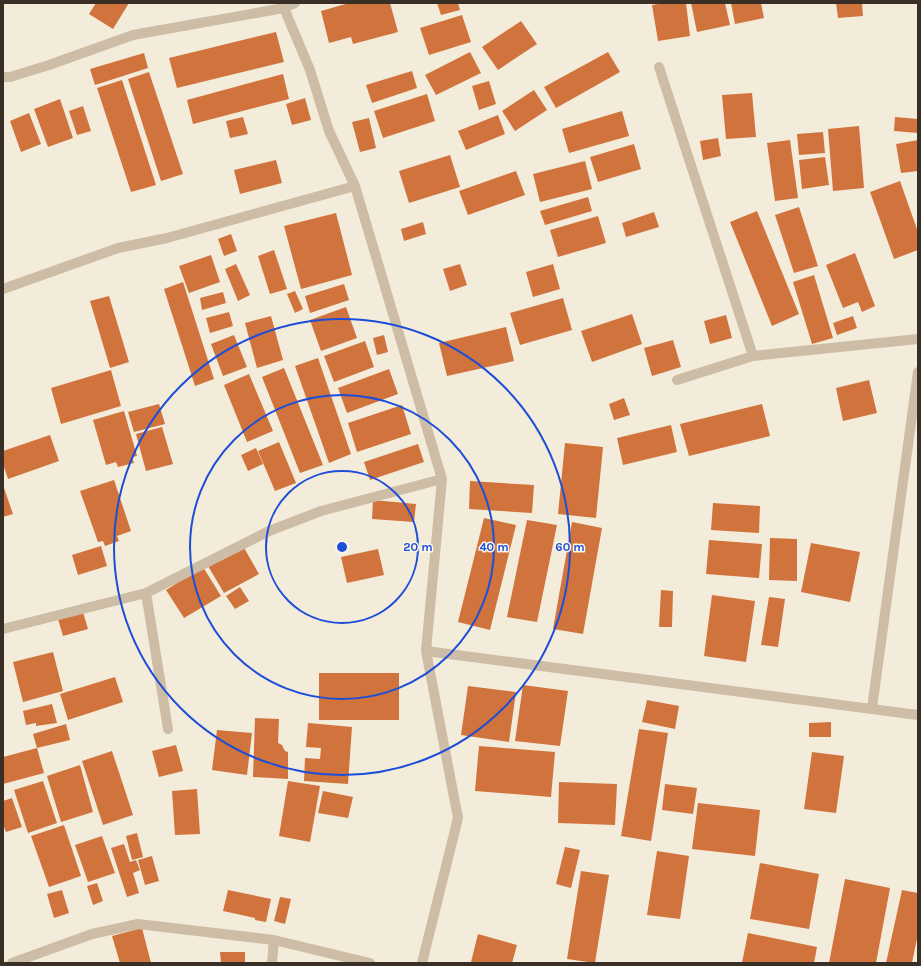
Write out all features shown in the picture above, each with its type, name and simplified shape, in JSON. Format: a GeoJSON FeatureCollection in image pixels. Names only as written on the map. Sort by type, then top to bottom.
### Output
{"type":"FeatureCollection","features":[{"type":"Feature","properties":{"kind":"street"},"geometry":{"type":"LineString","coordinates":[[3,77],[10,77],[42,67],[133,35],[284,8],[295,3]]}},
{"type":"Feature","properties":{"kind":"street"},"geometry":{"type":"LineString","coordinates":[[284,8],[310,70],[329,131],[355,186],[442,479],[426,651],[458,818],[422,963]]}},
{"type":"Feature","properties":{"kind":"street"},"geometry":{"type":"LineString","coordinates":[[659,67],[753,356]]}},
{"type":"Feature","properties":{"kind":"street"},"geometry":{"type":"LineString","coordinates":[[3,289],[118,248],[167,238],[355,186]]}},
{"type":"Feature","properties":{"kind":"street"},"geometry":{"type":"LineString","coordinates":[[677,380],[753,356],[918,339]]}},
{"type":"Feature","properties":{"kind":"street"},"geometry":{"type":"LineString","coordinates":[[872,708],[918,372]]}},
{"type":"Feature","properties":{"kind":"street"},"geometry":{"type":"LineString","coordinates":[[3,629],[146,593],[269,531],[321,512],[442,479]]}},
{"type":"Feature","properties":{"kind":"street"},"geometry":{"type":"LineString","coordinates":[[146,593],[168,729]]}},
{"type":"Feature","properties":{"kind":"street"},"geometry":{"type":"LineString","coordinates":[[426,651],[918,715]]}},
{"type":"Feature","properties":{"kind":"street"},"geometry":{"type":"LineString","coordinates":[[12,963],[92,934],[138,924],[274,940],[370,963]]}},
{"type":"Feature","properties":{"kind":"street"},"geometry":{"type":"LineString","coordinates":[[272,963],[274,940]]}},
{"type":"Feature","properties":{"kind":"building"},"geometry":{"type":"Polygon","coordinates":[[[96,3],[129,3],[113,29],[89,14],[96,3]]]}},
{"type":"Feature","properties":{"kind":"building"},"geometry":{"type":"Polygon","coordinates":[[[349,3],[390,3],[398,32],[353,44],[351,37],[329,43],[321,11],[349,3]]]}},
{"type":"Feature","properties":{"kind":"building"},"geometry":{"type":"Polygon","coordinates":[[[437,3],[458,3],[460,10],[441,15],[437,3]]]}},
{"type":"Feature","properties":{"kind":"building"},"geometry":{"type":"Polygon","coordinates":[[[664,3],[686,3],[690,36],[658,41],[652,5],[664,3]]]}},
{"type":"Feature","properties":{"kind":"building"},"geometry":{"type":"Polygon","coordinates":[[[691,3],[725,3],[730,25],[697,32],[691,3]]]}},
{"type":"Feature","properties":{"kind":"building"},"geometry":{"type":"Polygon","coordinates":[[[731,3],[761,3],[764,18],[735,24],[731,3]]]}},
{"type":"Feature","properties":{"kind":"building"},"geometry":{"type":"Polygon","coordinates":[[[836,3],[862,3],[863,16],[838,18],[836,3]]]}},
{"type":"Feature","properties":{"kind":"building"},"geometry":{"type":"Polygon","coordinates":[[[462,15],[471,42],[429,55],[420,28],[462,15]]]}},
{"type":"Feature","properties":{"kind":"building"},"geometry":{"type":"Polygon","coordinates":[[[521,21],[537,44],[498,70],[482,47],[521,21]]]}},
{"type":"Feature","properties":{"kind":"building"},"geometry":{"type":"Polygon","coordinates":[[[276,32],[284,62],[177,88],[169,58],[276,32]]]}},
{"type":"Feature","properties":{"kind":"building"},"geometry":{"type":"Polygon","coordinates":[[[470,52],[481,73],[436,95],[425,75],[470,52]]]}},
{"type":"Feature","properties":{"kind":"building"},"geometry":{"type":"Polygon","coordinates":[[[608,52],[620,72],[556,108],[544,87],[608,52]]]}},
{"type":"Feature","properties":{"kind":"building"},"geometry":{"type":"Polygon","coordinates":[[[144,53],[148,68],[95,85],[90,69],[144,53]]]}},
{"type":"Feature","properties":{"kind":"building"},"geometry":{"type":"Polygon","coordinates":[[[412,71],[417,88],[372,103],[366,85],[412,71]]]}},
{"type":"Feature","properties":{"kind":"building"},"geometry":{"type":"Polygon","coordinates":[[[149,72],[183,174],[161,181],[128,79],[149,72]]]}},
{"type":"Feature","properties":{"kind":"building"},"geometry":{"type":"Polygon","coordinates":[[[283,74],[289,99],[193,124],[187,100],[283,74]]]}},
{"type":"Feature","properties":{"kind":"building"},"geometry":{"type":"Polygon","coordinates":[[[122,80],[156,185],[131,192],[97,88],[122,80]]]}},
{"type":"Feature","properties":{"kind":"building"},"geometry":{"type":"Polygon","coordinates":[[[489,81],[496,104],[479,110],[472,86],[489,81]]]}},
{"type":"Feature","properties":{"kind":"building"},"geometry":{"type":"Polygon","coordinates":[[[534,90],[547,110],[515,131],[502,111],[534,90]]]}},
{"type":"Feature","properties":{"kind":"building"},"geometry":{"type":"Polygon","coordinates":[[[752,93],[756,137],[726,139],[722,95],[752,93]]]}},
{"type":"Feature","properties":{"kind":"building"},"geometry":{"type":"Polygon","coordinates":[[[427,94],[435,121],[383,138],[374,111],[427,94]]]}},
{"type":"Feature","properties":{"kind":"building"},"geometry":{"type":"Polygon","coordinates":[[[305,98],[311,120],[292,125],[286,104],[305,98]]]}},
{"type":"Feature","properties":{"kind":"building"},"geometry":{"type":"Polygon","coordinates":[[[60,99],[73,138],[48,147],[34,109],[60,99]]]}},
{"type":"Feature","properties":{"kind":"building"},"geometry":{"type":"Polygon","coordinates":[[[83,106],[91,131],[77,135],[69,111],[83,106]]]}},
{"type":"Feature","properties":{"kind":"building"},"geometry":{"type":"Polygon","coordinates":[[[622,111],[629,136],[569,153],[562,129],[622,111]]]}},
{"type":"Feature","properties":{"kind":"building"},"geometry":{"type":"Polygon","coordinates":[[[29,113],[41,144],[21,152],[10,121],[29,113]]]}},
{"type":"Feature","properties":{"kind":"building"},"geometry":{"type":"Polygon","coordinates":[[[498,115],[505,134],[466,150],[458,131],[498,115]]]}},
{"type":"Feature","properties":{"kind":"building"},"geometry":{"type":"Polygon","coordinates":[[[243,117],[248,134],[230,138],[226,121],[243,117]]]}},
{"type":"Feature","properties":{"kind":"building"},"geometry":{"type":"Polygon","coordinates":[[[895,117],[918,119],[918,133],[894,131],[895,117]]]}},
{"type":"Feature","properties":{"kind":"building"},"geometry":{"type":"Polygon","coordinates":[[[369,118],[376,148],[360,152],[352,122],[369,118]]]}},
{"type":"Feature","properties":{"kind":"building"},"geometry":{"type":"Polygon","coordinates":[[[859,126],[864,188],[833,191],[828,129],[859,126]]]}},
{"type":"Feature","properties":{"kind":"building"},"geometry":{"type":"Polygon","coordinates":[[[823,132],[825,153],[799,155],[797,134],[823,132]]]}},
{"type":"Feature","properties":{"kind":"building"},"geometry":{"type":"Polygon","coordinates":[[[718,138],[721,156],[703,160],[700,141],[718,138]]]}},
{"type":"Feature","properties":{"kind":"building"},"geometry":{"type":"Polygon","coordinates":[[[790,140],[798,198],[775,201],[767,143],[790,140]]]}},
{"type":"Feature","properties":{"kind":"building"},"geometry":{"type":"Polygon","coordinates":[[[918,140],[918,171],[901,173],[896,144],[918,140]]]}},
{"type":"Feature","properties":{"kind":"building"},"geometry":{"type":"Polygon","coordinates":[[[634,144],[641,169],[598,182],[590,157],[634,144]]]}},
{"type":"Feature","properties":{"kind":"building"},"geometry":{"type":"Polygon","coordinates":[[[450,155],[460,187],[409,203],[399,171],[450,155]]]}},
{"type":"Feature","properties":{"kind":"building"},"geometry":{"type":"Polygon","coordinates":[[[825,157],[829,185],[802,189],[799,160],[825,157]]]}},
{"type":"Feature","properties":{"kind":"building"},"geometry":{"type":"Polygon","coordinates":[[[276,160],[282,183],[240,194],[234,170],[276,160]]]}},
{"type":"Feature","properties":{"kind":"building"},"geometry":{"type":"Polygon","coordinates":[[[585,161],[592,189],[540,202],[533,174],[585,161]]]}},
{"type":"Feature","properties":{"kind":"building"},"geometry":{"type":"Polygon","coordinates":[[[516,171],[525,195],[468,215],[459,191],[516,171]]]}},
{"type":"Feature","properties":{"kind":"building"},"geometry":{"type":"Polygon","coordinates":[[[900,181],[918,232],[918,250],[894,259],[870,192],[900,181]]]}},
{"type":"Feature","properties":{"kind":"building"},"geometry":{"type":"Polygon","coordinates":[[[588,197],[592,211],[545,225],[540,211],[588,197]]]}},
{"type":"Feature","properties":{"kind":"building"},"geometry":{"type":"Polygon","coordinates":[[[799,207],[818,266],[794,273],[775,215],[799,207]]]}},
{"type":"Feature","properties":{"kind":"building"},"geometry":{"type":"Polygon","coordinates":[[[757,211],[799,314],[772,326],[730,222],[757,211]]]}},
{"type":"Feature","properties":{"kind":"building"},"geometry":{"type":"Polygon","coordinates":[[[654,212],[659,227],[626,237],[622,223],[654,212]]]}},
{"type":"Feature","properties":{"kind":"building"},"geometry":{"type":"Polygon","coordinates":[[[336,213],[352,275],[301,289],[284,226],[336,213]]]}},
{"type":"Feature","properties":{"kind":"building"},"geometry":{"type":"Polygon","coordinates":[[[598,216],[606,243],[558,257],[550,230],[598,216]]]}},
{"type":"Feature","properties":{"kind":"building"},"geometry":{"type":"Polygon","coordinates":[[[423,222],[426,234],[404,241],[401,229],[423,222]]]}},
{"type":"Feature","properties":{"kind":"building"},"geometry":{"type":"Polygon","coordinates":[[[231,234],[237,251],[224,256],[218,239],[231,234]]]}},
{"type":"Feature","properties":{"kind":"building"},"geometry":{"type":"Polygon","coordinates":[[[274,250],[287,289],[270,294],[258,256],[274,250]]]}},
{"type":"Feature","properties":{"kind":"building"},"geometry":{"type":"Polygon","coordinates":[[[855,253],[875,306],[862,312],[858,302],[843,308],[826,265],[855,253]]]}},
{"type":"Feature","properties":{"kind":"building"},"geometry":{"type":"Polygon","coordinates":[[[211,255],[220,282],[189,293],[179,266],[211,255]]]}},
{"type":"Feature","properties":{"kind":"building"},"geometry":{"type":"Polygon","coordinates":[[[236,264],[250,295],[238,301],[225,269],[236,264]]]}},
{"type":"Feature","properties":{"kind":"building"},"geometry":{"type":"Polygon","coordinates":[[[460,264],[467,285],[450,291],[443,269],[460,264]]]}},
{"type":"Feature","properties":{"kind":"building"},"geometry":{"type":"Polygon","coordinates":[[[553,264],[560,289],[533,297],[526,272],[553,264]]]}},
{"type":"Feature","properties":{"kind":"building"},"geometry":{"type":"Polygon","coordinates":[[[814,275],[833,338],[812,344],[793,282],[814,275]]]}},
{"type":"Feature","properties":{"kind":"building"},"geometry":{"type":"Polygon","coordinates":[[[183,282],[214,379],[195,386],[164,289],[183,282]]]}},
{"type":"Feature","properties":{"kind":"building"},"geometry":{"type":"Polygon","coordinates":[[[344,284],[349,300],[310,313],[305,296],[344,284]]]}},
{"type":"Feature","properties":{"kind":"building"},"geometry":{"type":"Polygon","coordinates":[[[295,291],[303,309],[295,313],[287,294],[295,291]]]}},
{"type":"Feature","properties":{"kind":"building"},"geometry":{"type":"Polygon","coordinates":[[[223,292],[226,303],[202,310],[200,298],[223,292]]]}},
{"type":"Feature","properties":{"kind":"building"},"geometry":{"type":"Polygon","coordinates":[[[109,296],[129,362],[110,368],[90,301],[109,296]]]}},
{"type":"Feature","properties":{"kind":"building"},"geometry":{"type":"Polygon","coordinates":[[[563,298],[572,330],[520,345],[510,313],[563,298]]]}},
{"type":"Feature","properties":{"kind":"building"},"geometry":{"type":"Polygon","coordinates":[[[346,307],[357,338],[321,351],[310,320],[346,307]]]}},
{"type":"Feature","properties":{"kind":"building"},"geometry":{"type":"Polygon","coordinates":[[[229,312],[233,326],[210,333],[206,318],[229,312]]]}},
{"type":"Feature","properties":{"kind":"building"},"geometry":{"type":"Polygon","coordinates":[[[632,314],[642,344],[592,362],[581,331],[632,314]]]}},
{"type":"Feature","properties":{"kind":"building"},"geometry":{"type":"Polygon","coordinates":[[[726,315],[732,338],[710,344],[704,321],[726,315]]]}},
{"type":"Feature","properties":{"kind":"building"},"geometry":{"type":"Polygon","coordinates":[[[271,316],[283,360],[257,368],[245,323],[271,316]]]}},
{"type":"Feature","properties":{"kind":"building"},"geometry":{"type":"Polygon","coordinates":[[[853,316],[857,328],[837,335],[833,323],[853,316]]]}},
{"type":"Feature","properties":{"kind":"building"},"geometry":{"type":"Polygon","coordinates":[[[506,327],[514,361],[447,376],[439,343],[506,327]]]}},
{"type":"Feature","properties":{"kind":"building"},"geometry":{"type":"Polygon","coordinates":[[[234,335],[247,367],[223,376],[211,344],[234,335]]]}},
{"type":"Feature","properties":{"kind":"building"},"geometry":{"type":"Polygon","coordinates":[[[384,335],[388,352],[377,355],[373,338],[384,335]]]}},
{"type":"Feature","properties":{"kind":"building"},"geometry":{"type":"Polygon","coordinates":[[[673,340],[681,367],[652,376],[644,348],[673,340]]]}},
{"type":"Feature","properties":{"kind":"building"},"geometry":{"type":"Polygon","coordinates":[[[365,341],[374,367],[334,382],[324,356],[365,341]]]}},
{"type":"Feature","properties":{"kind":"building"},"geometry":{"type":"Polygon","coordinates":[[[318,358],[351,454],[329,463],[295,366],[318,358]]]}},
{"type":"Feature","properties":{"kind":"building"},"geometry":{"type":"Polygon","coordinates":[[[284,368],[323,465],[300,473],[262,377],[284,368]]]}},
{"type":"Feature","properties":{"kind":"building"},"geometry":{"type":"Polygon","coordinates":[[[389,369],[398,394],[347,413],[338,388],[389,369]]]}},
{"type":"Feature","properties":{"kind":"building"},"geometry":{"type":"Polygon","coordinates":[[[111,370],[121,406],[61,424],[51,388],[111,370]]]}},
{"type":"Feature","properties":{"kind":"building"},"geometry":{"type":"Polygon","coordinates":[[[249,374],[273,431],[247,442],[224,385],[249,374]]]}},
{"type":"Feature","properties":{"kind":"building"},"geometry":{"type":"Polygon","coordinates":[[[869,380],[877,413],[843,421],[836,388],[869,380]]]}},
{"type":"Feature","properties":{"kind":"building"},"geometry":{"type":"Polygon","coordinates":[[[624,398],[630,415],[614,420],[609,404],[624,398]]]}},
{"type":"Feature","properties":{"kind":"building"},"geometry":{"type":"Polygon","coordinates":[[[159,404],[165,424],[134,432],[128,412],[159,404]]]}},
{"type":"Feature","properties":{"kind":"building"},"geometry":{"type":"Polygon","coordinates":[[[762,404],[770,436],[689,456],[680,424],[762,404]]]}},
{"type":"Feature","properties":{"kind":"building"},"geometry":{"type":"Polygon","coordinates":[[[402,405],[411,434],[357,452],[348,423],[402,405]]]}},
{"type":"Feature","properties":{"kind":"building"},"geometry":{"type":"Polygon","coordinates":[[[124,411],[137,456],[132,457],[134,463],[118,467],[116,462],[106,465],[93,420],[124,411]]]}},
{"type":"Feature","properties":{"kind":"building"},"geometry":{"type":"Polygon","coordinates":[[[671,425],[677,452],[623,465],[617,438],[671,425]]]}},
{"type":"Feature","properties":{"kind":"building"},"geometry":{"type":"Polygon","coordinates":[[[162,427],[173,464],[146,471],[136,434],[162,427]]]}},
{"type":"Feature","properties":{"kind":"building"},"geometry":{"type":"Polygon","coordinates":[[[50,435],[59,461],[8,479],[3,464],[3,451],[50,435]]]}},
{"type":"Feature","properties":{"kind":"building"},"geometry":{"type":"Polygon","coordinates":[[[279,442],[296,483],[275,491],[258,451],[279,442]]]}},
{"type":"Feature","properties":{"kind":"building"},"geometry":{"type":"Polygon","coordinates":[[[565,443],[603,447],[596,518],[558,514],[565,443]]]}},
{"type":"Feature","properties":{"kind":"building"},"geometry":{"type":"Polygon","coordinates":[[[418,444],[424,462],[370,480],[364,462],[418,444]]]}},
{"type":"Feature","properties":{"kind":"building"},"geometry":{"type":"Polygon","coordinates":[[[256,448],[263,464],[248,471],[241,455],[256,448]]]}},
{"type":"Feature","properties":{"kind":"building"},"geometry":{"type":"Polygon","coordinates":[[[114,480],[131,531],[117,536],[119,541],[105,546],[103,541],[98,542],[80,491],[114,480]]]}},
{"type":"Feature","properties":{"kind":"building"},"geometry":{"type":"Polygon","coordinates":[[[470,481],[534,485],[532,513],[469,509],[470,481]]]}},
{"type":"Feature","properties":{"kind":"building"},"geometry":{"type":"Polygon","coordinates":[[[3,485],[13,514],[3,517],[3,485]]]}},
{"type":"Feature","properties":{"kind":"building"},"geometry":{"type":"Polygon","coordinates":[[[373,500],[416,504],[414,522],[372,519],[373,500]]]}},
{"type":"Feature","properties":{"kind":"building"},"geometry":{"type":"Polygon","coordinates":[[[713,503],[760,506],[759,533],[711,530],[713,503]]]}},
{"type":"Feature","properties":{"kind":"building"},"geometry":{"type":"Polygon","coordinates":[[[484,518],[516,525],[490,630],[458,622],[484,518]]]}},
{"type":"Feature","properties":{"kind":"building"},"geometry":{"type":"Polygon","coordinates":[[[527,520],[557,525],[537,622],[507,617],[527,520]]]}},
{"type":"Feature","properties":{"kind":"building"},"geometry":{"type":"Polygon","coordinates":[[[572,522],[602,528],[583,634],[553,629],[572,522]]]}},
{"type":"Feature","properties":{"kind":"building"},"geometry":{"type":"Polygon","coordinates":[[[770,538],[797,539],[797,581],[769,580],[770,538]]]}},
{"type":"Feature","properties":{"kind":"building"},"geometry":{"type":"Polygon","coordinates":[[[709,540],[762,544],[759,578],[706,574],[709,540]]]}},
{"type":"Feature","properties":{"kind":"building"},"geometry":{"type":"Polygon","coordinates":[[[811,543],[860,552],[850,602],[801,592],[811,543]]]}},
{"type":"Feature","properties":{"kind":"building"},"geometry":{"type":"Polygon","coordinates":[[[101,546],[107,566],[78,575],[72,555],[101,546]]]}},
{"type":"Feature","properties":{"kind":"building"},"geometry":{"type":"Polygon","coordinates":[[[243,546],[259,574],[224,593],[208,566],[243,546]]]}},
{"type":"Feature","properties":{"kind":"building"},"geometry":{"type":"Polygon","coordinates":[[[378,549],[384,575],[347,583],[341,557],[378,549]]]}},
{"type":"Feature","properties":{"kind":"building"},"geometry":{"type":"Polygon","coordinates":[[[203,567],[221,596],[184,618],[166,590],[203,567]]]}},
{"type":"Feature","properties":{"kind":"building"},"geometry":{"type":"Polygon","coordinates":[[[240,587],[249,601],[235,609],[226,596],[240,587]]]}},
{"type":"Feature","properties":{"kind":"building"},"geometry":{"type":"Polygon","coordinates":[[[661,590],[673,591],[672,627],[659,627],[661,590]]]}},
{"type":"Feature","properties":{"kind":"building"},"geometry":{"type":"Polygon","coordinates":[[[712,595],[755,601],[746,662],[704,656],[712,595]]]}},
{"type":"Feature","properties":{"kind":"building"},"geometry":{"type":"Polygon","coordinates":[[[769,597],[785,599],[778,647],[761,645],[769,597]]]}},
{"type":"Feature","properties":{"kind":"building"},"geometry":{"type":"Polygon","coordinates":[[[83,612],[88,629],[63,636],[58,619],[83,612]]]}},
{"type":"Feature","properties":{"kind":"building"},"geometry":{"type":"Polygon","coordinates":[[[53,652],[63,691],[23,702],[13,662],[53,652]]]}},
{"type":"Feature","properties":{"kind":"building"},"geometry":{"type":"Polygon","coordinates":[[[319,673],[399,673],[399,720],[319,720],[319,673]]]}},
{"type":"Feature","properties":{"kind":"building"},"geometry":{"type":"Polygon","coordinates":[[[115,677],[123,702],[68,720],[60,694],[115,677]]]}},
{"type":"Feature","properties":{"kind":"building"},"geometry":{"type":"Polygon","coordinates":[[[523,685],[568,691],[560,746],[515,741],[523,685]]]}},
{"type":"Feature","properties":{"kind":"building"},"geometry":{"type":"Polygon","coordinates":[[[468,686],[516,692],[509,742],[461,735],[468,686]]]}},
{"type":"Feature","properties":{"kind":"building"},"geometry":{"type":"Polygon","coordinates":[[[647,700],[679,706],[675,729],[642,722],[647,700]]]}},
{"type":"Feature","properties":{"kind":"building"},"geometry":{"type":"Polygon","coordinates":[[[52,704],[57,723],[36,726],[36,723],[26,725],[23,711],[52,704]]]}},
{"type":"Feature","properties":{"kind":"building"},"geometry":{"type":"Polygon","coordinates":[[[255,718],[279,719],[278,743],[282,745],[285,751],[288,752],[288,779],[253,777],[255,718]]]}},
{"type":"Feature","properties":{"kind":"building"},"geometry":{"type":"Polygon","coordinates":[[[831,722],[831,737],[809,737],[809,723],[831,722]]]}},
{"type":"Feature","properties":{"kind":"building"},"geometry":{"type":"Polygon","coordinates":[[[308,723],[352,727],[348,784],[304,781],[305,758],[320,759],[321,748],[306,747],[308,723]]]}},
{"type":"Feature","properties":{"kind":"building"},"geometry":{"type":"Polygon","coordinates":[[[66,724],[70,740],[37,748],[33,734],[66,724]]]}},
{"type":"Feature","properties":{"kind":"building"},"geometry":{"type":"Polygon","coordinates":[[[639,729],[668,733],[651,841],[621,836],[639,729]]]}},
{"type":"Feature","properties":{"kind":"building"},"geometry":{"type":"Polygon","coordinates":[[[217,730],[252,733],[247,775],[212,770],[217,730]]]}},
{"type":"Feature","properties":{"kind":"building"},"geometry":{"type":"Polygon","coordinates":[[[176,745],[183,771],[159,777],[152,751],[176,745]]]}},
{"type":"Feature","properties":{"kind":"building"},"geometry":{"type":"Polygon","coordinates":[[[479,746],[555,752],[551,797],[475,791],[479,746]]]}},
{"type":"Feature","properties":{"kind":"building"},"geometry":{"type":"Polygon","coordinates":[[[37,748],[44,773],[3,784],[3,757],[37,748]]]}},
{"type":"Feature","properties":{"kind":"building"},"geometry":{"type":"Polygon","coordinates":[[[112,751],[133,815],[103,825],[82,761],[112,751]]]}},
{"type":"Feature","properties":{"kind":"building"},"geometry":{"type":"Polygon","coordinates":[[[812,752],[844,756],[836,813],[804,809],[812,752]]]}},
{"type":"Feature","properties":{"kind":"building"},"geometry":{"type":"Polygon","coordinates":[[[80,765],[93,812],[61,822],[47,776],[80,765]]]}},
{"type":"Feature","properties":{"kind":"building"},"geometry":{"type":"Polygon","coordinates":[[[43,781],[57,823],[28,833],[14,790],[43,781]]]}},
{"type":"Feature","properties":{"kind":"building"},"geometry":{"type":"Polygon","coordinates":[[[288,781],[320,786],[310,842],[279,836],[288,781]]]}},
{"type":"Feature","properties":{"kind":"building"},"geometry":{"type":"Polygon","coordinates":[[[559,782],[617,784],[615,825],[558,823],[559,782]]]}},
{"type":"Feature","properties":{"kind":"building"},"geometry":{"type":"Polygon","coordinates":[[[665,784],[697,788],[693,814],[662,810],[665,784]]]}},
{"type":"Feature","properties":{"kind":"building"},"geometry":{"type":"Polygon","coordinates":[[[197,789],[200,834],[175,835],[172,791],[197,789]]]}},
{"type":"Feature","properties":{"kind":"building"},"geometry":{"type":"Polygon","coordinates":[[[323,791],[353,797],[348,818],[318,813],[323,791]]]}},
{"type":"Feature","properties":{"kind":"building"},"geometry":{"type":"Polygon","coordinates":[[[12,798],[22,827],[6,832],[3,824],[3,801],[12,798]]]}},
{"type":"Feature","properties":{"kind":"building"},"geometry":{"type":"Polygon","coordinates":[[[698,803],[760,810],[755,856],[692,849],[698,803]]]}},
{"type":"Feature","properties":{"kind":"building"},"geometry":{"type":"Polygon","coordinates":[[[64,825],[81,876],[49,887],[31,836],[64,825]]]}},
{"type":"Feature","properties":{"kind":"building"},"geometry":{"type":"Polygon","coordinates":[[[137,833],[143,857],[132,860],[126,836],[137,833]]]}},
{"type":"Feature","properties":{"kind":"building"},"geometry":{"type":"Polygon","coordinates":[[[102,836],[115,873],[88,882],[75,845],[102,836]]]}},
{"type":"Feature","properties":{"kind":"building"},"geometry":{"type":"Polygon","coordinates":[[[124,844],[130,862],[136,860],[140,870],[133,873],[139,893],[127,897],[111,848],[124,844]]]}},
{"type":"Feature","properties":{"kind":"building"},"geometry":{"type":"Polygon","coordinates":[[[565,847],[580,850],[571,888],[556,884],[565,847]]]}},
{"type":"Feature","properties":{"kind":"building"},"geometry":{"type":"Polygon","coordinates":[[[657,851],[689,856],[680,919],[647,915],[657,851]]]}},
{"type":"Feature","properties":{"kind":"building"},"geometry":{"type":"Polygon","coordinates":[[[152,856],[159,881],[145,885],[138,860],[152,856]]]}},
{"type":"Feature","properties":{"kind":"building"},"geometry":{"type":"Polygon","coordinates":[[[760,863],[819,874],[809,929],[750,919],[760,863]]]}},
{"type":"Feature","properties":{"kind":"building"},"geometry":{"type":"Polygon","coordinates":[[[581,871],[609,875],[595,963],[567,959],[581,871]]]}},
{"type":"Feature","properties":{"kind":"building"},"geometry":{"type":"Polygon","coordinates":[[[845,879],[890,888],[876,963],[829,963],[845,879]]]}},
{"type":"Feature","properties":{"kind":"building"},"geometry":{"type":"Polygon","coordinates":[[[97,883],[103,901],[93,905],[87,886],[97,883]]]}},
{"type":"Feature","properties":{"kind":"building"},"geometry":{"type":"Polygon","coordinates":[[[62,890],[69,913],[54,918],[47,894],[62,890]]]}},
{"type":"Feature","properties":{"kind":"building"},"geometry":{"type":"Polygon","coordinates":[[[228,890],[271,899],[266,922],[223,911],[228,890]]]}},
{"type":"Feature","properties":{"kind":"building"},"geometry":{"type":"Polygon","coordinates":[[[902,890],[918,893],[918,934],[912,963],[886,963],[902,890]]]}},
{"type":"Feature","properties":{"kind":"building"},"geometry":{"type":"Polygon","coordinates":[[[280,897],[291,899],[285,924],[274,921],[280,897]]]}},
{"type":"Feature","properties":{"kind":"building"},"geometry":{"type":"Polygon","coordinates":[[[142,928],[151,963],[120,963],[112,936],[142,928]]]}},
{"type":"Feature","properties":{"kind":"building"},"geometry":{"type":"Polygon","coordinates":[[[748,933],[817,947],[814,963],[742,963],[748,933]]]}},
{"type":"Feature","properties":{"kind":"building"},"geometry":{"type":"Polygon","coordinates":[[[478,934],[517,945],[512,963],[471,962],[478,934]]]}},
{"type":"Feature","properties":{"kind":"building"},"geometry":{"type":"Polygon","coordinates":[[[220,952],[245,952],[245,963],[221,963],[220,952]]]}}]}
